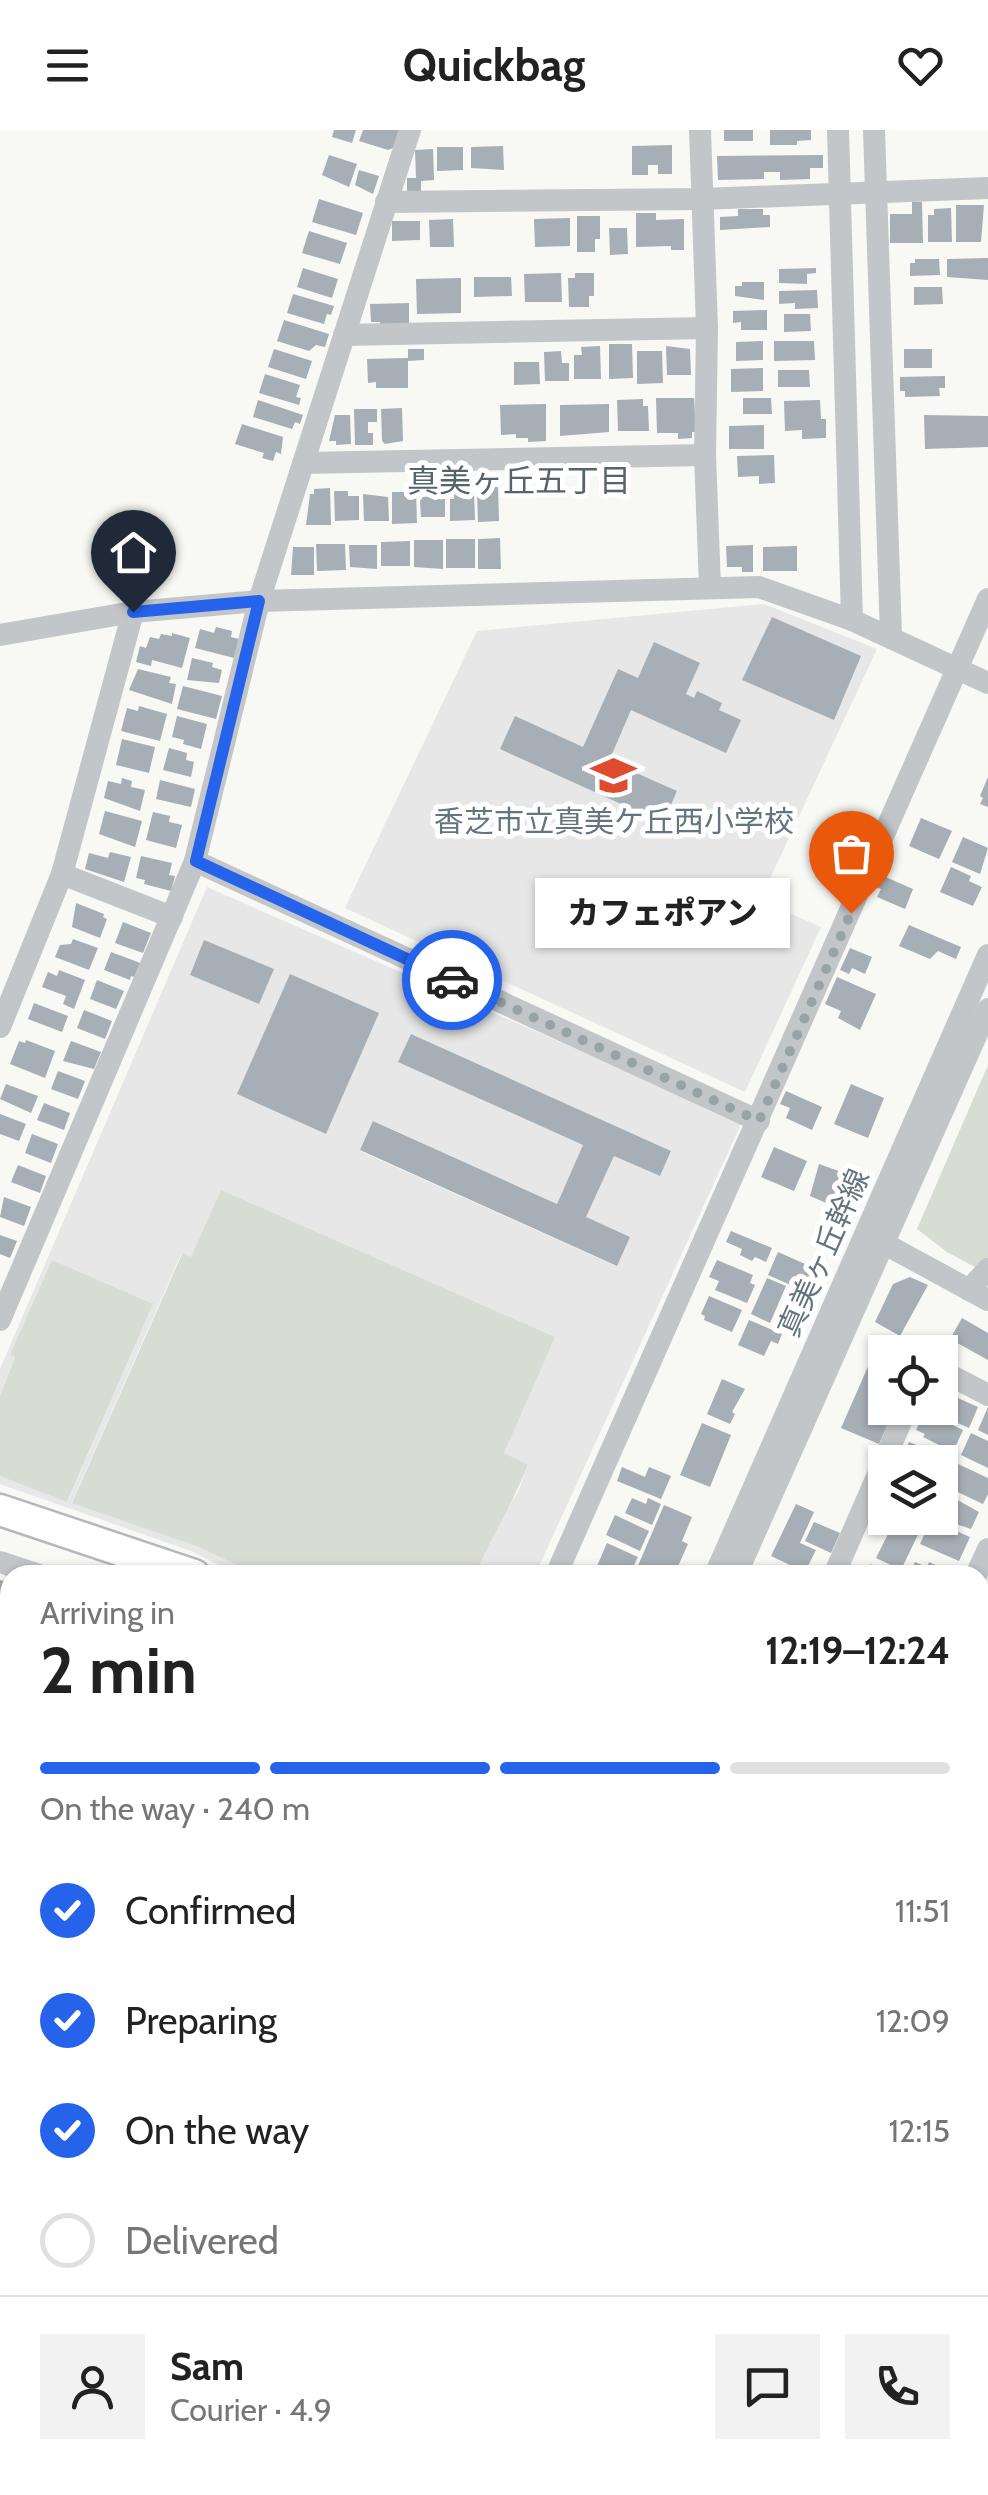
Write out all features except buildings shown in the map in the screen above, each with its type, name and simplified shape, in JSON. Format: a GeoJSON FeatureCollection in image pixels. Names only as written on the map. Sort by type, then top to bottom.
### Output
{"type":"FeatureCollection","features":[{"type":"Feature","properties":{"kind":"main road"},"geometry":{"type":"LineString","coordinates":[[0,1510],[164,1565]]}},
{"type":"Feature","properties":{"kind":"main road"},"geometry":{"type":"LineString","coordinates":[[0,1529],[106,1565]]}},
{"type":"Feature","properties":{"kind":"street"},"geometry":{"type":"LineString","coordinates":[[0,1320],[196,861],[259,601],[410,130]]}},
{"type":"Feature","properties":{"kind":"street"},"geometry":{"type":"LineString","coordinates":[[700,130],[710,587]]}},
{"type":"Feature","properties":{"kind":"street"},"geometry":{"type":"LineString","coordinates":[[838,130],[852,620]]}},
{"type":"Feature","properties":{"kind":"street"},"geometry":{"type":"LineString","coordinates":[[874,130],[891,636]]}},
{"type":"Feature","properties":{"kind":"street"},"geometry":{"type":"LineString","coordinates":[[386,202],[702,199],[988,188]]}},
{"type":"Feature","properties":{"kind":"street"},"geometry":{"type":"LineString","coordinates":[[344,336],[707,328]]}},
{"type":"Feature","properties":{"kind":"street"},"geometry":{"type":"LineString","coordinates":[[303,463],[706,455]]}},
{"type":"Feature","properties":{"kind":"street"},"geometry":{"type":"LineString","coordinates":[[0,635],[133,612],[259,601],[759,587],[891,636],[988,683]]}},
{"type":"Feature","properties":{"kind":"street"},"geometry":{"type":"LineString","coordinates":[[560,1565],[988,599]]}},
{"type":"Feature","properties":{"kind":"street"},"geometry":{"type":"LineString","coordinates":[[0,1027],[9,984],[62,874],[133,612]]}},
{"type":"Feature","properties":{"kind":"street"},"geometry":{"type":"LineString","coordinates":[[196,861],[759,1121]]}},
{"type":"Feature","properties":{"kind":"street"},"geometry":{"type":"LineString","coordinates":[[62,874],[172,917]]}},
{"type":"Feature","properties":{"kind":"street","name":"真美ヶ丘幹線"},"geometry":{"type":"LineString","coordinates":[[748,1565],[988,956]]}},
{"type":"Feature","properties":{"kind":"street","name":"真美ヶ丘幹線"},"geometry":{"type":"LineString","coordinates":[[719,1565],[988,1009]]}},
{"type":"Feature","properties":{"kind":"street"},"geometry":{"type":"LineString","coordinates":[[875,1239],[978,1295],[988,1269]]}},
{"type":"Feature","properties":{"kind":"street"},"geometry":{"type":"LineString","coordinates":[[958,1379],[988,1395]]}},
{"type":"Feature","properties":{"kind":"street"},"geometry":{"type":"LineString","coordinates":[[838,1565],[900,1425]]}},
{"type":"Feature","properties":{"kind":"shaded area","name":"香芝市立真美ケ丘西小学校"},"geometry":{"type":"Polygon","coordinates":[[[764,604],[877,649],[760,900],[821,927],[745,1092],[345,908],[477,631],[764,604]]]}},
{"type":"Feature","properties":{"kind":"shaded area"},"geometry":{"type":"Polygon","coordinates":[[[207,887],[742,1122],[540,1565],[479,1565],[528,1466],[504,1453],[554,1337],[222,1191],[191,1258],[181,1254],[72,1502],[199,1547],[236,1565],[218,1565],[191,1551],[0,1484],[0,1476],[68,1501],[153,1304],[10,1355],[15,1357],[0,1396],[0,1369],[207,887]],[[204,941],[190,975],[259,1004],[204,941]],[[290,975],[238,1094],[326,1134],[378,1013],[290,975]],[[411,1034],[399,1062],[583,1145],[557,1204],[374,1121],[360,1151],[616,1266],[586,1217],[614,1156],[660,1176],[671,1151],[411,1034]]]}},
{"type":"Feature","properties":{"kind":"shaded area"},"geometry":{"type":"Polygon","coordinates":[[[988,1065],[988,1274],[947,1252],[917,1229],[988,1065]]]}},
{"type":"Feature","properties":{"kind":"shaded area"},"geometry":{"type":"Polygon","coordinates":[[[221,1190],[555,1337],[504,1453],[528,1465],[480,1565],[236,1565],[199,1547],[72,1503],[182,1254],[191,1257],[221,1190]]]}},
{"type":"Feature","properties":{"kind":"shaded area"},"geometry":{"type":"Polygon","coordinates":[[[52,1260],[153,1304],[67,1502],[0,1476],[0,1396],[15,1357],[10,1355],[52,1260]]]}},
{"type":"Feature","properties":{"kind":"way so far"},"geometry":{"type":"LineString","coordinates":[[452,980],[759,1121],[851,913]]}},
{"type":"Feature","properties":{"kind":"place","name":"香芝市立真美ケ丘西小学校"},"geometry":{"type":"Point","coordinates":[614,775]}},
{"type":"Feature","properties":{"kind":"place","name":"カフェポアン"},"geometry":{"type":"Point","coordinates":[851,913]}},
{"type":"Feature","properties":{"kind":"district","name":"真美ヶ丘五丁目"},"geometry":{"type":"Point","coordinates":[519,481]}},
{"type":"Feature","properties":{"kind":"route"},"geometry":{"type":"LineString","coordinates":[[133,612],[259,601],[196,861],[452,980]]}}]}
